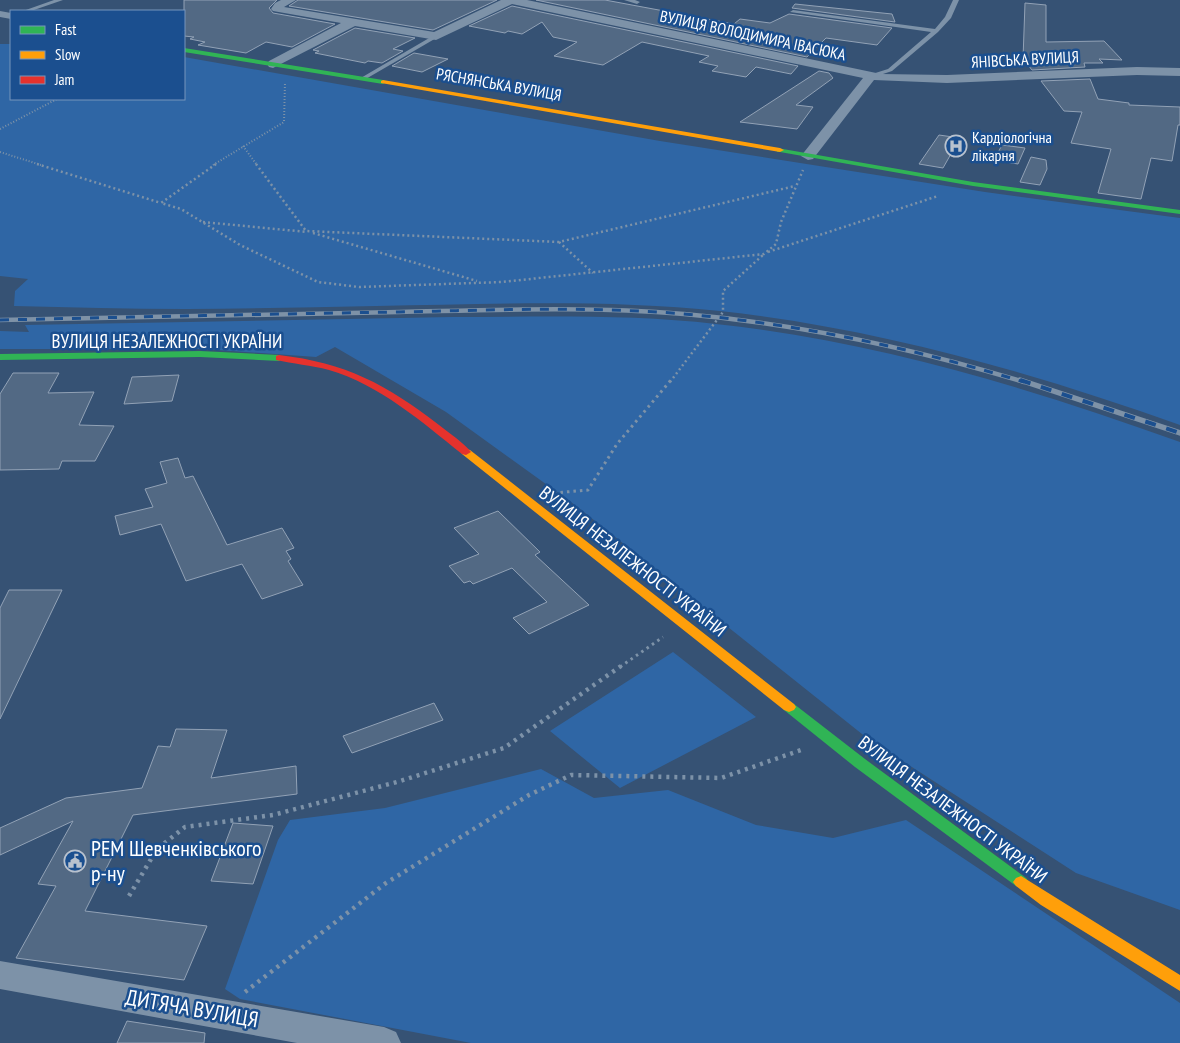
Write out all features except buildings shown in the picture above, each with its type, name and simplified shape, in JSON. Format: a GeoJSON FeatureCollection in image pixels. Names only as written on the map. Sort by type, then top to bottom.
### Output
{"type":"FeatureCollection","features":[{"type":"Feature","properties":{"kind":"street"},"geometry":{"type":"LineString","coordinates":[[290,0],[279,4],[277,9],[436,36],[511,0]]}},
{"type":"Feature","properties":{"kind":"street","name":"ВУЛИЦЯ ВОЛОДИМИРА ІВАСЮКА"},"geometry":{"type":"LineString","coordinates":[[511,0],[871,76]]}},
{"type":"Feature","properties":{"kind":"street"},"geometry":{"type":"LineString","coordinates":[[273,64],[353,22]]}},
{"type":"Feature","properties":{"kind":"street","name":"РЯСНЯНСЬКА ВУЛИЦЯ"},"geometry":{"type":"LineString","coordinates":[[185,50],[535,107],[973,184],[1180,212]]}},
{"type":"Feature","properties":{"kind":"street","name":"ЯНІВСЬКА ВУЛИЦЯ"},"geometry":{"type":"LineString","coordinates":[[871,76],[947,79],[1137,71],[1180,72]]}},
{"type":"Feature","properties":{"kind":"street"},"geometry":{"type":"LineString","coordinates":[[808,156],[871,76]]}},
{"type":"Feature","properties":{"kind":"street","name":"ВУЛИЦЯ НЕЗАЛЕЖНОСТІ УКРАЇНИ"},"geometry":{"type":"LineString","coordinates":[[0,357],[200,354],[305,360],[348,372],[398,398],[860,762],[1046,900],[1180,984]]}},
{"type":"Feature","properties":{"kind":"street","name":"ДИТЯЧА ВУЛИЦЯ"},"geometry":{"type":"LineString","coordinates":[[0,975],[384,1043]]}},
{"type":"Feature","properties":{"kind":"lane"},"geometry":{"type":"LineString","coordinates":[[29,10],[60,0]]}},
{"type":"Feature","properties":{"kind":"lane"},"geometry":{"type":"LineString","coordinates":[[628,0],[637,2]]}},
{"type":"Feature","properties":{"kind":"lane"},"geometry":{"type":"LineString","coordinates":[[871,76],[890,70],[936,31],[948,18],[956,0]]}},
{"type":"Feature","properties":{"kind":"lane"},"geometry":{"type":"LineString","coordinates":[[793,12],[936,31]]}},
{"type":"Feature","properties":{"kind":"lane"},"geometry":{"type":"LineString","coordinates":[[362,79],[436,36]]}},
{"type":"Feature","properties":{"kind":"path"},"geometry":{"type":"LineString","coordinates":[[161,203],[207,169],[284,122],[286,66]]}},
{"type":"Feature","properties":{"kind":"path"},"geometry":{"type":"LineString","coordinates":[[0,129],[55,100]]}},
{"type":"Feature","properties":{"kind":"path"},"geometry":{"type":"LineString","coordinates":[[243,146],[306,231],[480,282]]}},
{"type":"Feature","properties":{"kind":"path"},"geometry":{"type":"LineString","coordinates":[[0,152],[181,209],[240,245],[318,282],[359,287],[480,282],[593,273],[764,254],[973,184]]}},
{"type":"Feature","properties":{"kind":"path"},"geometry":{"type":"LineString","coordinates":[[548,494],[588,490],[617,444],[656,400],[720,317],[723,312],[722,292],[776,244],[781,222],[808,156]]}},
{"type":"Feature","properties":{"kind":"path"},"geometry":{"type":"LineString","coordinates":[[202,222],[306,231],[559,242],[796,186]]}},
{"type":"Feature","properties":{"kind":"path"},"geometry":{"type":"LineString","coordinates":[[559,242],[593,273]]}},
{"type":"Feature","properties":{"kind":"path"},"geometry":{"type":"LineString","coordinates":[[129,896],[157,850],[185,827],[273,815],[397,782],[504,748],[669,632]]}},
{"type":"Feature","properties":{"kind":"path"},"geometry":{"type":"LineString","coordinates":[[219,1013],[386,882],[528,795],[571,775],[722,778],[814,746]]}},
{"type":"Feature","properties":{"kind":"shaded area"},"geometry":{"type":"Polygon","coordinates":[[[0,44],[10,44],[10,100],[185,100],[185,57],[660,141],[985,192],[1180,218],[1180,425],[1067,387],[953,354],[837,329],[720,311],[634,305],[548,303],[210,309],[14,306],[15,291],[28,279],[0,276],[0,44]]]}},
{"type":"Feature","properties":{"kind":"shaded area"},"geometry":{"type":"Polygon","coordinates":[[[452,317],[584,317],[683,321],[775,332],[834,342],[951,369],[1009,385],[1180,442],[1180,910],[1076,873],[867,738],[575,505],[446,412],[335,347],[316,357],[203,349],[0,349],[0,331],[29,332],[25,325],[452,317]]]}},
{"type":"Feature","properties":{"kind":"shaded area"},"geometry":{"type":"Polygon","coordinates":[[[673,652],[756,717],[620,788],[550,731],[673,652]]]}},
{"type":"Feature","properties":{"kind":"shaded area"},"geometry":{"type":"Polygon","coordinates":[[[541,769],[594,798],[668,790],[756,825],[833,838],[906,820],[1180,1003],[1180,1043],[471,1043],[240,999],[225,989],[278,840],[290,820],[385,808],[541,769]]]}},
{"type":"Feature","properties":{"kind":"railway"},"geometry":{"type":"LineString","coordinates":[[0,320],[577,309],[684,314],[770,324],[856,339],[940,358],[1024,382]]}},
{"type":"Feature","properties":{"kind":"railway"},"geometry":{"type":"LineString","coordinates":[[1020,380],[1180,433]]}},
{"type":"Feature","properties":{"kind":"traffic: fast"},"geometry":{"type":"LineString","coordinates":[[185,50],[383,82]]}},
{"type":"Feature","properties":{"kind":"traffic: fast"},"geometry":{"type":"LineString","coordinates":[[780,150],[973,184],[1180,212]]}},
{"type":"Feature","properties":{"kind":"traffic: fast"},"geometry":{"type":"LineString","coordinates":[[0,357],[200,354],[279,358]]}},
{"type":"Feature","properties":{"kind":"traffic: fast"},"geometry":{"type":"LineString","coordinates":[[789,707],[860,763],[1021,882]]}},
{"type":"Feature","properties":{"kind":"traffic: slow"},"geometry":{"type":"LineString","coordinates":[[383,82],[780,150]]}},
{"type":"Feature","properties":{"kind":"traffic: slow"},"geometry":{"type":"LineString","coordinates":[[466,452],[789,707]]}},
{"type":"Feature","properties":{"kind":"traffic: slow"},"geometry":{"type":"LineString","coordinates":[[1021,882],[1046,900],[1180,984]]}},
{"type":"Feature","properties":{"kind":"traffic: jam"},"geometry":{"type":"LineString","coordinates":[[279,358],[334,368],[358,377],[402,402],[466,452]]}},
{"type":"Feature","properties":{"kind":"place","name":"Кардіологічна лікарня"},"geometry":{"type":"Point","coordinates":[956,146]}},
{"type":"Feature","properties":{"kind":"place","name":"РЕМ Шевченківського р-ну"},"geometry":{"type":"Point","coordinates":[75,861]}}]}
